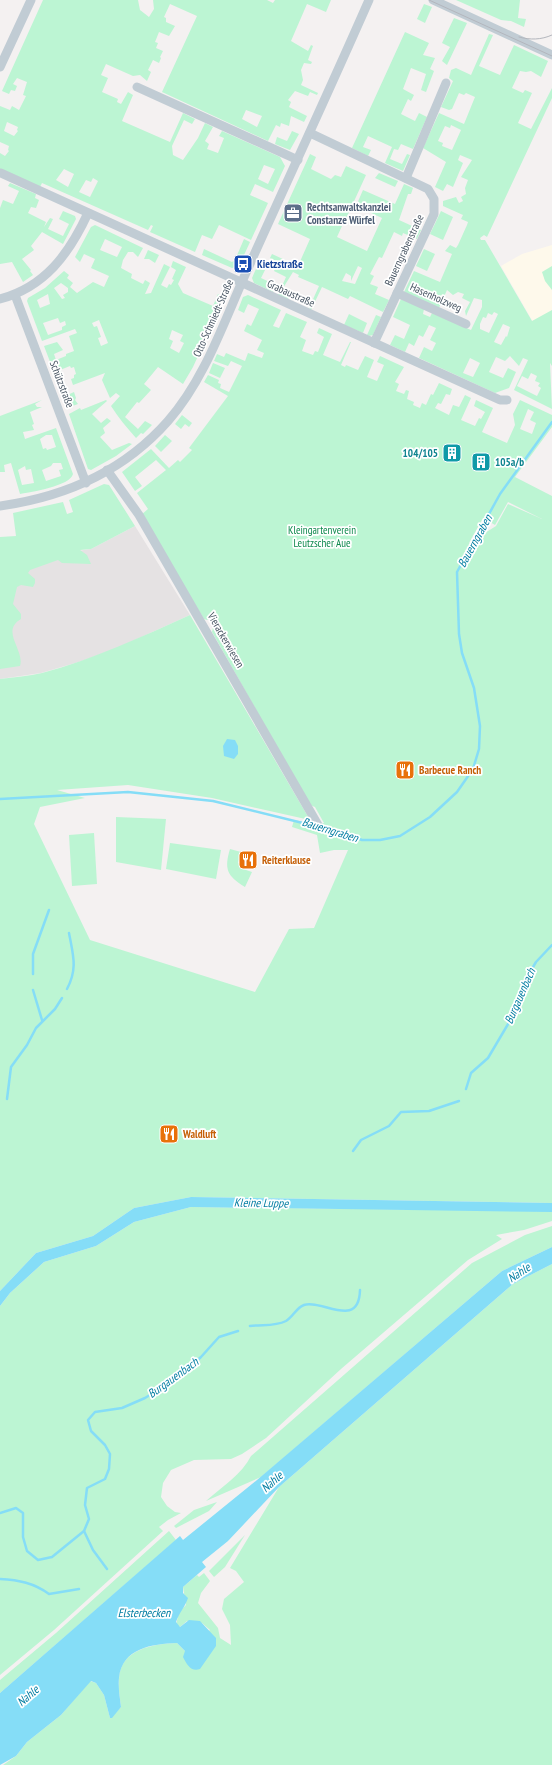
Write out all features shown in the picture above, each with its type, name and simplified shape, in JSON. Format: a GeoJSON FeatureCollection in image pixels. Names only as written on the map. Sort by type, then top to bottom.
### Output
{"type":"FeatureCollection","features":[{"type":"Feature","properties":{"kind":"street"},"geometry":{"type":"LineString","coordinates":[[0,67],[31,0]]}},
{"type":"Feature","properties":{"kind":"street","name":"Otto-Schmiedt-Straße"},"geometry":{"type":"LineString","coordinates":[[0,506],[60,493],[86,482],[107,470],[136,451],[168,421],[197,382],[369,0]]}},
{"type":"Feature","properties":{"kind":"street"},"geometry":{"type":"LineString","coordinates":[[433,0],[552,54]]}},
{"type":"Feature","properties":{"kind":"street"},"geometry":{"type":"LineString","coordinates":[[406,178],[446,83]]}},
{"type":"Feature","properties":{"kind":"street"},"geometry":{"type":"LineString","coordinates":[[137,87],[298,160]]}},
{"type":"Feature","properties":{"kind":"street","name":"Bauerngrabenstraße"},"geometry":{"type":"LineString","coordinates":[[310,133],[428,189],[434,199],[434,214],[374,343]]}},
{"type":"Feature","properties":{"kind":"street","name":"Grabaustraße"},"geometry":{"type":"LineString","coordinates":[[1,173],[241,284],[500,400],[507,400]]}},
{"type":"Feature","properties":{"kind":"street"},"geometry":{"type":"LineString","coordinates":[[0,299],[15,295],[47,275],[61,260],[77,236],[88,213]]}},
{"type":"Feature","properties":{"kind":"street","name":"Hasenholzweg"},"geometry":{"type":"LineString","coordinates":[[397,293],[466,324]]}},
{"type":"Feature","properties":{"kind":"street","name":"Schützstraße"},"geometry":{"type":"LineString","coordinates":[[15,295],[86,482]]}},
{"type":"Feature","properties":{"kind":"street","name":"Vierackerwiesen"},"geometry":{"type":"LineString","coordinates":[[107,470],[151,535],[318,825]]}},
{"type":"Feature","properties":{"kind":"shaded area"},"geometry":{"type":"Polygon","coordinates":[[[552,245],[552,355],[501,266],[522,254],[552,245]]]}},
{"type":"Feature","properties":{"kind":"shaded area"},"geometry":{"type":"Polygon","coordinates":[[[135,526],[190,615],[117,648],[82,661],[41,673],[0,679],[0,607],[9,561],[91,549],[135,526]]]}},
{"type":"Feature","properties":{"kind":"green space"},"geometry":{"type":"Polygon","coordinates":[[[43,0],[138,0],[140,10],[149,17],[154,9],[153,0],[267,0],[273,3],[275,0],[331,0],[326,12],[307,4],[291,41],[308,51],[311,45],[313,46],[308,60],[312,62],[311,64],[304,63],[301,70],[303,80],[301,85],[318,93],[317,95],[310,92],[308,96],[295,91],[288,100],[291,102],[289,107],[307,116],[304,122],[291,116],[289,126],[281,123],[280,127],[276,125],[268,141],[162,92],[197,16],[170,4],[164,17],[166,18],[166,22],[175,26],[169,36],[159,32],[155,42],[158,43],[156,48],[163,51],[159,63],[153,60],[148,70],[151,72],[147,81],[140,75],[133,76],[106,64],[101,75],[108,78],[102,92],[118,99],[117,102],[121,104],[128,92],[133,95],[122,121],[170,142],[183,113],[195,119],[192,124],[184,120],[172,146],[173,155],[183,160],[198,138],[205,123],[213,127],[205,141],[209,144],[207,149],[218,153],[224,138],[219,136],[222,131],[280,157],[285,166],[273,192],[255,184],[250,195],[268,203],[251,240],[219,225],[212,239],[202,235],[195,252],[150,232],[153,226],[151,225],[148,230],[42,183],[40,187],[0,169],[0,153],[5,156],[9,151],[9,146],[0,142],[0,106],[10,110],[12,106],[19,110],[26,96],[23,95],[27,82],[17,78],[13,84],[17,86],[15,91],[11,90],[9,94],[2,91],[43,0]],[[246,110],[242,119],[257,127],[262,116],[246,110]],[[7,122],[4,131],[14,136],[18,131],[18,127],[7,122]],[[264,165],[258,179],[268,184],[275,169],[264,165]],[[64,169],[56,180],[68,187],[74,174],[64,169]],[[93,178],[91,182],[86,180],[79,192],[90,197],[98,181],[93,178]]]}},
{"type":"Feature","properties":{"kind":"green space"},"geometry":{"type":"Polygon","coordinates":[[[456,0],[520,0],[518,18],[526,19],[524,27],[511,21],[501,20],[456,0]]]}},
{"type":"Feature","properties":{"kind":"green space"},"geometry":{"type":"Polygon","coordinates":[[[424,4],[432,7],[425,23],[417,19],[424,4]]]}},
{"type":"Feature","properties":{"kind":"green space"},"geometry":{"type":"Polygon","coordinates":[[[454,18],[467,23],[447,65],[442,61],[450,47],[442,43],[454,18]]]}},
{"type":"Feature","properties":{"kind":"green space"},"geometry":{"type":"Polygon","coordinates":[[[405,32],[429,43],[423,55],[435,58],[430,69],[434,71],[426,92],[421,90],[426,74],[411,68],[403,89],[414,95],[411,101],[408,99],[401,114],[415,121],[419,113],[427,117],[413,149],[401,144],[398,150],[394,149],[390,159],[402,164],[407,154],[410,155],[403,171],[385,163],[392,147],[368,136],[363,147],[371,150],[368,156],[352,148],[405,32]]]}},
{"type":"Feature","properties":{"kind":"green space"},"geometry":{"type":"Polygon","coordinates":[[[489,34],[493,35],[479,66],[500,75],[514,45],[548,61],[541,77],[531,71],[520,71],[512,88],[523,93],[525,90],[532,93],[518,123],[531,129],[552,88],[552,98],[487,237],[484,235],[480,238],[481,240],[485,240],[532,321],[552,310],[552,366],[550,363],[552,409],[514,390],[528,360],[523,358],[519,366],[510,356],[505,361],[496,357],[489,372],[503,378],[508,368],[516,372],[509,388],[495,393],[419,358],[424,347],[432,351],[436,343],[430,340],[436,328],[429,325],[423,337],[419,335],[414,346],[409,343],[405,352],[390,345],[395,335],[404,339],[410,325],[393,317],[401,299],[424,309],[423,314],[430,317],[432,313],[471,330],[482,307],[482,300],[474,298],[466,316],[465,311],[470,302],[462,298],[464,294],[458,292],[453,295],[447,290],[439,308],[404,292],[414,271],[440,282],[452,254],[445,251],[450,245],[456,248],[468,222],[461,219],[463,215],[443,206],[443,201],[456,197],[459,203],[463,201],[461,197],[466,194],[465,188],[468,180],[461,177],[472,160],[460,155],[458,160],[463,163],[453,187],[447,184],[443,191],[435,187],[446,162],[423,148],[439,113],[464,124],[475,97],[466,93],[464,95],[459,93],[452,109],[449,110],[441,107],[453,81],[449,78],[451,70],[456,68],[471,75],[489,34]],[[451,125],[450,128],[445,126],[438,141],[443,143],[442,146],[452,150],[461,130],[451,125]],[[494,312],[492,315],[488,313],[486,318],[483,317],[480,324],[480,329],[489,333],[498,314],[494,312]],[[503,324],[494,342],[501,345],[506,336],[507,337],[510,327],[503,324]],[[470,358],[463,373],[473,377],[480,363],[470,358]],[[531,373],[528,379],[522,376],[517,386],[537,396],[541,388],[538,386],[540,383],[535,381],[537,376],[531,373]]]}},
{"type":"Feature","properties":{"kind":"green space"},"geometry":{"type":"Polygon","coordinates":[[[292,131],[299,134],[290,150],[275,144],[277,137],[287,141],[292,131]]]}},
{"type":"Feature","properties":{"kind":"green space"},"geometry":{"type":"Polygon","coordinates":[[[310,154],[316,157],[311,169],[331,179],[335,175],[341,177],[346,166],[366,175],[345,221],[336,217],[333,223],[342,226],[337,237],[367,251],[382,218],[356,206],[363,190],[395,204],[404,184],[413,188],[411,194],[408,194],[399,220],[421,230],[417,239],[403,233],[402,236],[394,232],[382,258],[379,257],[370,274],[374,276],[370,284],[378,287],[375,294],[389,300],[383,312],[350,296],[348,299],[322,287],[311,310],[309,308],[319,286],[298,277],[299,275],[293,272],[283,288],[291,292],[288,299],[278,295],[286,277],[274,271],[278,262],[270,258],[272,254],[298,266],[310,239],[278,224],[310,154]],[[358,266],[351,281],[351,276],[346,273],[342,281],[355,284],[362,268],[358,266]]]}},
{"type":"Feature","properties":{"kind":"green space"},"geometry":{"type":"Polygon","coordinates":[[[379,173],[398,181],[395,187],[375,178],[379,173]]]}},
{"type":"Feature","properties":{"kind":"green space"},"geometry":{"type":"Polygon","coordinates":[[[10,183],[36,194],[35,198],[39,200],[36,208],[31,207],[28,213],[46,222],[44,227],[50,218],[53,219],[48,229],[63,236],[69,224],[59,219],[63,211],[75,216],[76,219],[63,244],[42,232],[31,246],[34,250],[22,259],[33,275],[23,282],[12,262],[0,264],[0,208],[3,200],[13,204],[19,191],[8,186],[10,183]]]}},
{"type":"Feature","properties":{"kind":"green space"},"geometry":{"type":"Polygon","coordinates":[[[441,211],[453,217],[443,240],[430,234],[441,211]]]}},
{"type":"Feature","properties":{"kind":"green space"},"geometry":{"type":"Polygon","coordinates":[[[95,225],[143,248],[138,257],[133,252],[128,252],[123,260],[121,268],[132,274],[131,278],[143,284],[145,280],[150,283],[145,294],[151,293],[164,264],[170,267],[161,285],[167,288],[169,284],[171,285],[174,280],[172,279],[176,270],[171,267],[173,261],[186,267],[178,284],[183,293],[213,306],[218,294],[225,297],[193,367],[183,384],[158,367],[144,384],[151,390],[139,403],[137,402],[125,417],[138,429],[145,421],[152,425],[143,434],[141,433],[136,438],[111,406],[120,396],[116,393],[110,398],[102,380],[105,373],[73,385],[71,379],[74,378],[74,375],[76,374],[74,367],[71,368],[70,366],[60,370],[63,378],[57,380],[44,346],[57,342],[63,350],[54,354],[56,360],[74,351],[69,336],[77,333],[75,329],[42,341],[27,301],[28,298],[45,288],[64,271],[69,275],[67,278],[73,283],[70,287],[77,293],[93,282],[104,287],[109,276],[91,268],[95,259],[84,254],[80,262],[75,257],[91,227],[95,225]],[[105,239],[100,250],[117,257],[122,247],[105,239]],[[61,283],[54,288],[62,299],[65,298],[63,295],[68,292],[68,288],[61,283]],[[48,294],[37,300],[40,308],[50,304],[48,294]],[[58,318],[43,323],[48,335],[62,330],[62,327],[66,325],[65,321],[60,323],[58,318]],[[99,320],[92,323],[94,327],[97,326],[101,337],[98,338],[101,346],[108,343],[99,320]],[[172,330],[169,339],[173,341],[170,348],[179,353],[184,343],[180,341],[183,335],[172,330]]]}},
{"type":"Feature","properties":{"kind":"green space"},"geometry":{"type":"Polygon","coordinates":[[[244,239],[250,242],[239,266],[232,268],[202,255],[204,249],[232,262],[235,260],[244,239]]]}},
{"type":"Feature","properties":{"kind":"green space"},"geometry":{"type":"Polygon","coordinates":[[[424,249],[435,254],[427,271],[416,266],[424,249]]]}},
{"type":"Feature","properties":{"kind":"green space"},"geometry":{"type":"Polygon","coordinates":[[[148,250],[159,255],[155,263],[149,259],[144,259],[148,250]]]}},
{"type":"Feature","properties":{"kind":"green space"},"geometry":{"type":"Polygon","coordinates":[[[259,262],[267,266],[261,278],[276,285],[273,292],[254,283],[252,278],[259,262]]]}},
{"type":"Feature","properties":{"kind":"green space"},"geometry":{"type":"Polygon","coordinates":[[[552,266],[552,290],[545,281],[542,272],[552,266]]]}},
{"type":"Feature","properties":{"kind":"green space","name":"Kleingartenverein Leutzscher Aue"},"geometry":{"type":"Polygon","coordinates":[[[248,295],[281,310],[273,326],[279,328],[286,313],[307,322],[300,337],[306,340],[302,351],[313,355],[315,351],[318,352],[324,337],[317,333],[319,328],[332,334],[323,355],[340,362],[351,342],[341,365],[345,367],[346,365],[358,370],[365,356],[374,360],[367,377],[377,381],[384,365],[377,362],[380,356],[404,367],[395,382],[399,384],[396,391],[404,394],[406,390],[409,391],[407,399],[414,402],[413,405],[420,408],[422,403],[426,405],[431,394],[433,395],[439,383],[452,389],[450,395],[446,394],[441,404],[438,403],[435,408],[449,415],[453,405],[459,407],[465,395],[471,398],[461,420],[475,426],[479,418],[481,419],[485,412],[474,406],[476,400],[493,408],[482,432],[507,443],[515,425],[513,414],[520,400],[552,415],[552,427],[515,477],[552,496],[552,1203],[191,1197],[134,1208],[93,1236],[36,1253],[0,1291],[0,679],[42,673],[80,661],[117,647],[190,615],[310,820],[212,798],[128,785],[57,790],[85,798],[40,807],[34,824],[90,940],[255,992],[289,929],[314,928],[348,850],[334,850],[320,853],[317,835],[292,827],[294,820],[318,825],[324,823],[315,807],[310,805],[212,632],[213,627],[217,624],[212,617],[207,620],[204,619],[141,515],[148,509],[137,493],[166,470],[156,460],[135,477],[142,486],[135,491],[122,472],[151,449],[169,468],[178,460],[180,462],[192,450],[189,448],[228,396],[204,382],[208,375],[219,380],[218,383],[221,384],[220,388],[229,392],[242,366],[231,361],[228,366],[214,361],[217,354],[224,357],[226,353],[245,361],[248,353],[262,358],[264,353],[257,350],[262,340],[244,331],[247,324],[251,326],[259,309],[248,304],[244,313],[238,310],[243,297],[248,295]],[[528,409],[520,429],[532,434],[536,423],[530,420],[534,412],[528,409]],[[508,502],[495,525],[483,518],[469,543],[496,526],[508,504],[542,519],[508,502]]]}},
{"type":"Feature","properties":{"kind":"green space"},"geometry":{"type":"Polygon","coordinates":[[[349,314],[367,323],[363,333],[344,325],[349,314]]]}},
{"type":"Feature","properties":{"kind":"green space"},"geometry":{"type":"Polygon","coordinates":[[[376,315],[381,317],[373,335],[369,336],[367,335],[376,315]]]}},
{"type":"Feature","properties":{"kind":"green space"},"geometry":{"type":"Polygon","coordinates":[[[213,363],[225,368],[220,378],[209,373],[213,363]]]}},
{"type":"Feature","properties":{"kind":"green space"},"geometry":{"type":"Polygon","coordinates":[[[74,392],[76,398],[75,400],[78,404],[67,408],[63,397],[74,392]]]}},
{"type":"Feature","properties":{"kind":"green space"},"geometry":{"type":"Polygon","coordinates":[[[42,400],[35,404],[37,407],[42,407],[30,412],[34,424],[32,425],[34,430],[23,432],[25,439],[56,428],[73,474],[70,478],[65,482],[50,488],[20,494],[11,463],[4,465],[5,472],[0,472],[0,416],[42,400]],[[46,435],[40,439],[43,449],[46,448],[47,450],[56,447],[52,435],[46,435]],[[53,463],[51,466],[42,470],[46,481],[61,476],[59,470],[63,469],[61,463],[53,463]],[[25,466],[18,470],[22,485],[34,483],[31,469],[26,470],[25,466]]]}},
{"type":"Feature","properties":{"kind":"green space"},"geometry":{"type":"Polygon","coordinates":[[[106,400],[107,401],[92,414],[101,423],[107,418],[111,421],[103,428],[105,433],[100,437],[112,450],[129,443],[132,444],[116,456],[91,470],[88,469],[69,414],[80,408],[81,410],[106,400]]]}},
{"type":"Feature","properties":{"kind":"green space"},"geometry":{"type":"Polygon","coordinates":[[[182,415],[192,423],[189,427],[185,424],[181,429],[175,424],[182,415]]]}},
{"type":"Feature","properties":{"kind":"green space"},"geometry":{"type":"Polygon","coordinates":[[[165,435],[172,441],[161,452],[155,446],[165,435]]]}},
{"type":"Feature","properties":{"kind":"green space"},"geometry":{"type":"Polygon","coordinates":[[[104,484],[109,485],[135,526],[91,549],[80,550],[87,555],[91,564],[62,563],[58,560],[30,570],[28,573],[35,579],[33,587],[21,585],[17,587],[13,604],[21,614],[21,619],[15,624],[13,629],[14,641],[21,660],[20,666],[0,669],[0,537],[16,536],[13,513],[63,502],[67,514],[73,512],[69,500],[104,484]]]}},
{"type":"Feature","properties":{"kind":"green space"},"geometry":{"type":"Polygon","coordinates":[[[116,817],[166,819],[161,870],[116,862],[116,817]]]}},
{"type":"Feature","properties":{"kind":"green space"},"geometry":{"type":"Polygon","coordinates":[[[94,833],[97,884],[72,886],[69,835],[94,833]]]}},
{"type":"Feature","properties":{"kind":"green space"},"geometry":{"type":"Polygon","coordinates":[[[170,843],[221,850],[216,879],[166,869],[170,843]]]}},
{"type":"Feature","properties":{"kind":"green space"},"geometry":{"type":"Polygon","coordinates":[[[230,849],[241,852],[238,863],[244,865],[243,869],[252,872],[245,887],[234,879],[228,871],[227,862],[230,849]]]}},
{"type":"Feature","properties":{"kind":"green space"},"geometry":{"type":"Polygon","coordinates":[[[191,1207],[551,1211],[552,1221],[524,1230],[496,1235],[502,1239],[468,1260],[341,1369],[266,1438],[242,1454],[231,1459],[194,1460],[171,1470],[163,1483],[161,1497],[167,1506],[175,1512],[181,1513],[159,1527],[163,1531],[54,1630],[0,1675],[0,1306],[10,1293],[44,1262],[96,1246],[134,1222],[191,1207]]]}},
{"type":"Feature","properties":{"kind":"green space"},"geometry":{"type":"Polygon","coordinates":[[[552,1226],[552,1247],[502,1271],[261,1477],[206,1501],[242,1469],[251,1456],[472,1263],[525,1235],[552,1226]]]}},
{"type":"Feature","properties":{"kind":"green space"},"geometry":{"type":"Polygon","coordinates":[[[552,1264],[552,1765],[3,1765],[16,1756],[27,1742],[61,1715],[90,1681],[96,1683],[104,1695],[110,1718],[121,1707],[119,1679],[121,1669],[125,1661],[131,1655],[148,1647],[177,1643],[185,1651],[210,1630],[202,1623],[187,1621],[180,1627],[176,1625],[179,1612],[186,1605],[183,1587],[197,1575],[199,1577],[204,1573],[210,1581],[201,1593],[198,1603],[218,1628],[220,1638],[231,1645],[230,1625],[222,1609],[224,1599],[244,1582],[236,1571],[230,1568],[279,1487],[513,1284],[552,1264]]]}},
{"type":"Feature","properties":{"kind":"green space"},"geometry":{"type":"Polygon","coordinates":[[[217,1502],[209,1511],[176,1528],[174,1526],[194,1510],[217,1502]]]}},
{"type":"Feature","properties":{"kind":"green space"},"geometry":{"type":"Polygon","coordinates":[[[169,1531],[176,1540],[0,1693],[0,1680],[56,1633],[169,1531]]]}},
{"type":"Feature","properties":{"kind":"green space"},"geometry":{"type":"Polygon","coordinates":[[[245,1535],[225,1567],[214,1577],[209,1571],[245,1535]]]}},
{"type":"Feature","properties":{"kind":"water"},"geometry":{"type":"Polygon","coordinates":[[[227,739],[235,740],[238,746],[238,754],[234,759],[224,756],[223,746],[227,739]]]}},
{"type":"Feature","properties":{"kind":"water","name":"Kleine Luppe"},"geometry":{"type":"Polygon","coordinates":[[[191,1197],[552,1203],[552,1212],[191,1207],[134,1222],[96,1246],[44,1262],[10,1293],[0,1306],[0,1291],[36,1253],[93,1236],[134,1208],[191,1197]]]}},
{"type":"Feature","properties":{"kind":"water","name":"Elsterbecken"},"geometry":{"type":"Polygon","coordinates":[[[552,1247],[552,1264],[513,1284],[279,1487],[228,1541],[202,1562],[206,1567],[183,1587],[183,1593],[188,1598],[176,1622],[180,1627],[189,1620],[200,1621],[216,1638],[216,1646],[200,1669],[194,1670],[188,1665],[183,1657],[185,1651],[177,1643],[158,1645],[140,1650],[132,1654],[121,1668],[119,1693],[121,1707],[112,1718],[110,1718],[104,1695],[96,1683],[91,1681],[61,1715],[27,1742],[16,1756],[0,1765],[0,1693],[180,1536],[183,1540],[257,1480],[502,1271],[552,1247]]]}},
{"type":"Feature","properties":{"kind":"waterway","name":"Bauerngraben"},"geometry":{"type":"LineString","coordinates":[[320,827],[326,827],[362,840],[380,840],[400,836],[430,817],[457,792],[473,769],[479,749],[480,726],[474,688],[462,653],[459,634],[457,572],[500,494],[552,422]]}},
{"type":"Feature","properties":{"kind":"waterway","name":"Bauerngraben"},"geometry":{"type":"LineString","coordinates":[[0,799],[128,792],[213,801],[315,826]]}},
{"type":"Feature","properties":{"kind":"waterway"},"geometry":{"type":"LineString","coordinates":[[33,974],[33,954],[49,910]]}},
{"type":"Feature","properties":{"kind":"waterway"},"geometry":{"type":"LineString","coordinates":[[67,989],[74,968],[69,933]]}},
{"type":"Feature","properties":{"kind":"waterway","name":"Burgauenbach"},"geometry":{"type":"LineString","coordinates":[[466,1089],[471,1073],[488,1058],[514,1014],[523,984],[536,962],[552,945]]}},
{"type":"Feature","properties":{"kind":"waterway"},"geometry":{"type":"LineString","coordinates":[[33,990],[42,1020]]}},
{"type":"Feature","properties":{"kind":"waterway"},"geometry":{"type":"LineString","coordinates":[[7,1099],[11,1067],[27,1045],[36,1028],[55,1009],[62,998]]}},
{"type":"Feature","properties":{"kind":"waterway","name":"Burgauenbach"},"geometry":{"type":"LineString","coordinates":[[353,1151],[361,1140],[389,1126],[401,1112],[429,1111],[459,1101]]}},
{"type":"Feature","properties":{"kind":"waterway","name":"Burgauenbach"},"geometry":{"type":"LineString","coordinates":[[250,1326],[282,1323],[304,1305],[312,1304],[347,1311],[353,1308],[358,1302],[360,1290]]}},
{"type":"Feature","properties":{"kind":"waterway","name":"Burgauenbach"},"geometry":{"type":"LineString","coordinates":[[107,1569],[93,1550],[84,1531],[89,1519],[85,1505],[87,1488],[105,1479],[109,1469],[110,1454],[105,1445],[91,1431],[88,1420],[95,1412],[122,1408],[145,1398],[176,1379],[201,1357],[219,1337],[238,1331]]}},
{"type":"Feature","properties":{"kind":"waterway"},"geometry":{"type":"LineString","coordinates":[[0,1513],[16,1508],[23,1513],[23,1537],[27,1551],[38,1560],[52,1557],[84,1531]]}},
{"type":"Feature","properties":{"kind":"waterway"},"geometry":{"type":"LineString","coordinates":[[0,1579],[26,1583],[38,1587],[49,1594],[79,1589]]}},
{"type":"Feature","properties":{"kind":"tram line"},"geometry":{"type":"LineString","coordinates":[[429,0],[552,56]]}},
{"type":"Feature","properties":{"kind":"tram line"},"geometry":{"type":"LineString","coordinates":[[519,37],[536,39],[552,35]]}},
{"type":"Feature","properties":{"kind":"place","name":"Rechtsanwaltskanzlei Constanze Würfel"},"geometry":{"type":"Point","coordinates":[293,213]}},
{"type":"Feature","properties":{"kind":"place","name":"Kietzstraße"},"geometry":{"type":"Point","coordinates":[243,264]}},
{"type":"Feature","properties":{"kind":"place","name":"104/105"},"geometry":{"type":"Point","coordinates":[452,453]}},
{"type":"Feature","properties":{"kind":"place","name":"105a/b"},"geometry":{"type":"Point","coordinates":[481,462]}},
{"type":"Feature","properties":{"kind":"place","name":"Barbecue Ranch"},"geometry":{"type":"Point","coordinates":[405,770]}},
{"type":"Feature","properties":{"kind":"place","name":"Reiterklause"},"geometry":{"type":"Point","coordinates":[248,860]}},
{"type":"Feature","properties":{"kind":"place","name":"Waldluft"},"geometry":{"type":"Point","coordinates":[169,1134]}},
{"type":"Feature","properties":{"kind":"water label","name":"Nahle"},"geometry":{"type":"Point","coordinates":[519,1273]}},
{"type":"Feature","properties":{"kind":"water label","name":"Nahle"},"geometry":{"type":"Point","coordinates":[272,1482]}},
{"type":"Feature","properties":{"kind":"water label","name":"Nahle"},"geometry":{"type":"Point","coordinates":[28,1696]}}]}
